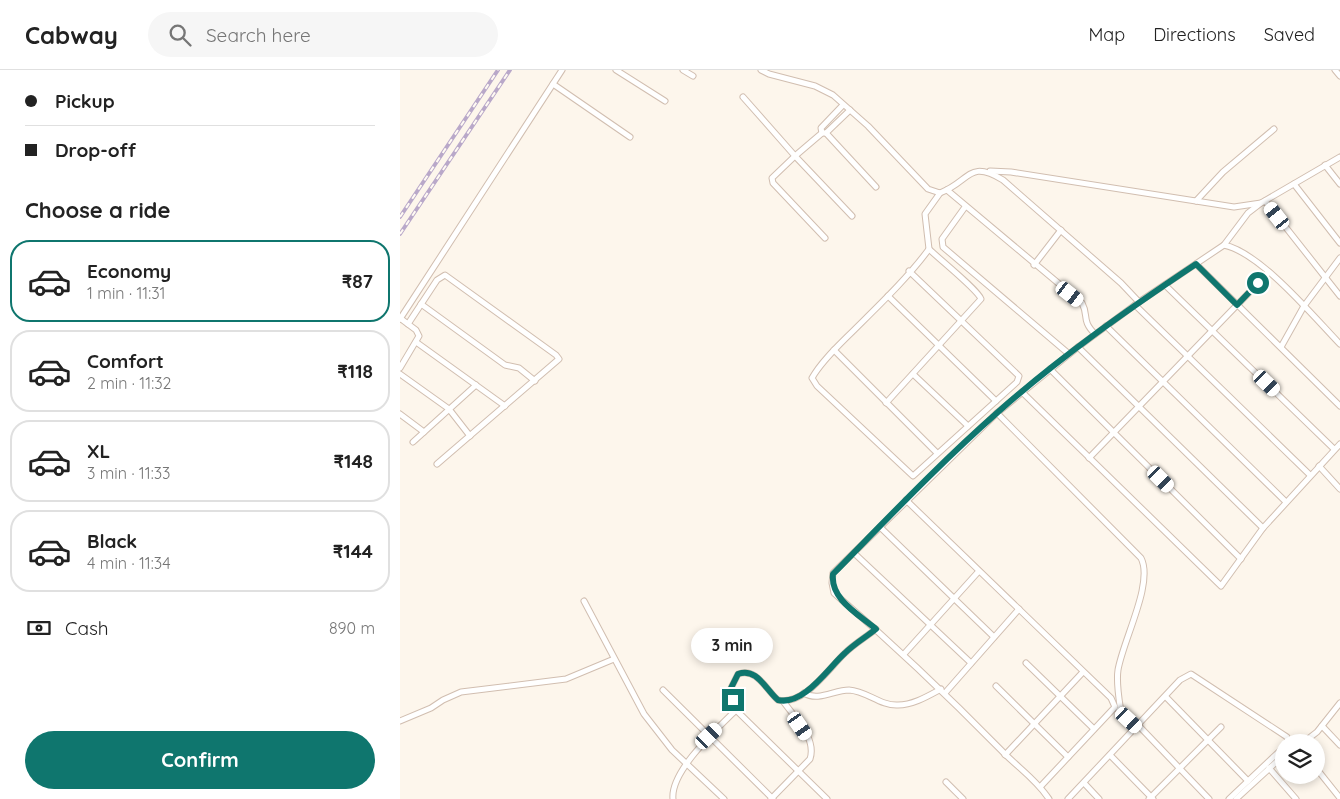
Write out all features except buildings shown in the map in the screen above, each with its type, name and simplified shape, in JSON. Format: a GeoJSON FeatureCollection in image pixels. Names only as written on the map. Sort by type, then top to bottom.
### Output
{"type":"FeatureCollection","features":[{"type":"Feature","properties":{"kind":"street"},"geometry":{"type":"LineString","coordinates":[[400,368],[416,342],[418,332],[400,319],[562,70]]}},
{"type":"Feature","properties":{"kind":"street"},"geometry":{"type":"LineString","coordinates":[[616,70],[665,101]]}},
{"type":"Feature","properties":{"kind":"street"},"geometry":{"type":"LineString","coordinates":[[683,70],[693,76]]}},
{"type":"Feature","properties":{"kind":"street"},"geometry":{"type":"LineString","coordinates":[[1336,70],[1340,76]]}},
{"type":"Feature","properties":{"kind":"street"},"geometry":{"type":"LineString","coordinates":[[765,71],[815,86],[832,95],[850,110],[928,189],[940,193]]}},
{"type":"Feature","properties":{"kind":"street"},"geometry":{"type":"LineString","coordinates":[[553,84],[630,137]]}},
{"type":"Feature","properties":{"kind":"street"},"geometry":{"type":"LineString","coordinates":[[743,97],[795,156],[852,216]]}},
{"type":"Feature","properties":{"kind":"street"},"geometry":{"type":"LineString","coordinates":[[844,105],[821,128],[876,187]]}},
{"type":"Feature","properties":{"kind":"street"},"geometry":{"type":"LineString","coordinates":[[825,238],[772,180],[795,156],[850,110]]}},
{"type":"Feature","properties":{"kind":"street"},"geometry":{"type":"LineString","coordinates":[[1196,201],[1223,172],[1274,129]]}},
{"type":"Feature","properties":{"kind":"street"},"geometry":{"type":"LineString","coordinates":[[1049,799],[1041,786],[1005,755],[943,691],[834,592],[833,574],[906,500],[997,413],[1022,392],[1137,303],[1224,245],[1248,214],[1263,202],[1340,157]]}},
{"type":"Feature","properties":{"kind":"street"},"geometry":{"type":"LineString","coordinates":[[1325,166],[1340,184]]}},
{"type":"Feature","properties":{"kind":"street"},"geometry":{"type":"LineString","coordinates":[[886,403],[980,303],[980,295],[929,249],[925,214],[940,193],[977,170],[1011,172],[1234,206],[1263,202]]}},
{"type":"Feature","properties":{"kind":"street"},"geometry":{"type":"LineString","coordinates":[[989,171],[1003,180],[1121,282],[1137,303],[1310,475]]}},
{"type":"Feature","properties":{"kind":"street"},"geometry":{"type":"LineString","coordinates":[[1294,184],[1340,243]]}},
{"type":"Feature","properties":{"kind":"street"},"geometry":{"type":"LineString","coordinates":[[947,190],[1034,265],[1082,303],[1085,309],[1085,319],[1095,334]]}},
{"type":"Feature","properties":{"kind":"street"},"geometry":{"type":"LineString","coordinates":[[1263,202],[1340,296]]}},
{"type":"Feature","properties":{"kind":"street"},"geometry":{"type":"LineString","coordinates":[[965,207],[942,239],[943,248],[1069,354]]}},
{"type":"Feature","properties":{"kind":"street"},"geometry":{"type":"LineString","coordinates":[[1034,265],[1061,230]]}},
{"type":"Feature","properties":{"kind":"street"},"geometry":{"type":"LineString","coordinates":[[1224,245],[1234,247],[1269,272],[1340,344]]}},
{"type":"Feature","properties":{"kind":"street"},"geometry":{"type":"LineString","coordinates":[[909,271],[1018,373],[1017,382],[937,453],[916,475],[910,475],[817,386],[813,381],[813,376],[834,350],[888,296],[909,271],[929,249]]}},
{"type":"Feature","properties":{"kind":"street"},"geometry":{"type":"LineString","coordinates":[[1281,347],[1304,306],[1340,258]]}},
{"type":"Feature","properties":{"kind":"street"},"geometry":{"type":"LineString","coordinates":[[1196,264],[1340,406]]}},
{"type":"Feature","properties":{"kind":"street"},"geometry":{"type":"LineString","coordinates":[[1089,458],[1269,272]]}},
{"type":"Feature","properties":{"kind":"street"},"geometry":{"type":"LineString","coordinates":[[408,324],[437,280],[441,276],[448,276],[558,357],[558,362],[437,464]]}},
{"type":"Feature","properties":{"kind":"street"},"geometry":{"type":"LineString","coordinates":[[1165,284],[1334,449]]}},
{"type":"Feature","properties":{"kind":"street"},"geometry":{"type":"LineString","coordinates":[[888,296],[996,401]]}},
{"type":"Feature","properties":{"kind":"street"},"geometry":{"type":"LineString","coordinates":[[421,304],[505,365],[519,368],[535,381]]}},
{"type":"Feature","properties":{"kind":"street"},"geometry":{"type":"LineString","coordinates":[[1106,326],[1286,502]]}},
{"type":"Feature","properties":{"kind":"street"},"geometry":{"type":"LineString","coordinates":[[416,342],[505,406]]}},
{"type":"Feature","properties":{"kind":"street"},"geometry":{"type":"LineString","coordinates":[[1078,347],[1263,528]]}},
{"type":"Feature","properties":{"kind":"street"},"geometry":{"type":"LineString","coordinates":[[834,350],[937,453]]}},
{"type":"Feature","properties":{"kind":"street"},"geometry":{"type":"LineString","coordinates":[[1050,369],[1241,559]]}},
{"type":"Feature","properties":{"kind":"street"},"geometry":{"type":"LineString","coordinates":[[400,374],[449,410],[470,436]]}},
{"type":"Feature","properties":{"kind":"street"},"geometry":{"type":"LineString","coordinates":[[913,374],[968,426]]}},
{"type":"Feature","properties":{"kind":"street"},"geometry":{"type":"LineString","coordinates":[[413,442],[476,385]]}},
{"type":"Feature","properties":{"kind":"street"},"geometry":{"type":"LineString","coordinates":[[1022,392],[1220,586],[1263,528],[1340,444]]}},
{"type":"Feature","properties":{"kind":"street"},"geometry":{"type":"LineString","coordinates":[[997,413],[1141,558],[1145,566],[1141,598],[1126,637],[1118,670],[1121,712]]}},
{"type":"Feature","properties":{"kind":"street"},"geometry":{"type":"LineString","coordinates":[[400,414],[424,432]]}},
{"type":"Feature","properties":{"kind":"street"},"geometry":{"type":"LineString","coordinates":[[1319,466],[1340,489]]}},
{"type":"Feature","properties":{"kind":"street"},"geometry":{"type":"LineString","coordinates":[[906,500],[1111,698],[1115,707],[1138,726],[1209,799]]}},
{"type":"Feature","properties":{"kind":"street"},"geometry":{"type":"LineString","coordinates":[[880,527],[994,637]]}},
{"type":"Feature","properties":{"kind":"street"},"geometry":{"type":"LineString","coordinates":[[854,552],[971,663]]}},
{"type":"Feature","properties":{"kind":"street"},"geometry":{"type":"LineString","coordinates":[[904,654],[980,572]]}},
{"type":"Feature","properties":{"kind":"street"},"geometry":{"type":"LineString","coordinates":[[584,601],[644,714],[672,750],[724,799]]}},
{"type":"Feature","properties":{"kind":"street"},"geometry":{"type":"LineString","coordinates":[[804,693],[817,697],[850,690],[888,705],[915,702],[943,691],[971,663],[1018,609]]}},
{"type":"Feature","properties":{"kind":"street"},"geometry":{"type":"LineString","coordinates":[[783,701],[804,693],[846,651],[876,629]]}},
{"type":"Feature","properties":{"kind":"street"},"geometry":{"type":"LineString","coordinates":[[400,721],[431,708],[461,692],[566,679],[614,659]]}},
{"type":"Feature","properties":{"kind":"street"},"geometry":{"type":"LineString","coordinates":[[1026,663],[1094,729]]}},
{"type":"Feature","properties":{"kind":"street"},"geometry":{"type":"LineString","coordinates":[[663,690],[772,799],[798,771],[810,759],[813,752],[812,745],[783,701],[775,697],[756,676],[744,672],[738,674],[730,690],[736,710],[798,771],[827,799]]}},
{"type":"Feature","properties":{"kind":"street"},"geometry":{"type":"LineString","coordinates":[[1005,755],[1083,672]]}},
{"type":"Feature","properties":{"kind":"street"},"geometry":{"type":"LineString","coordinates":[[1068,799],[1166,697],[1191,674],[1197,676],[1283,734]]}},
{"type":"Feature","properties":{"kind":"street"},"geometry":{"type":"LineString","coordinates":[[996,686],[1068,757]]}},
{"type":"Feature","properties":{"kind":"street"},"geometry":{"type":"LineString","coordinates":[[1166,697],[1248,781]]}},
{"type":"Feature","properties":{"kind":"street"},"geometry":{"type":"LineString","coordinates":[[1313,734],[1322,726],[1340,703]]}},
{"type":"Feature","properties":{"kind":"street"},"geometry":{"type":"LineString","coordinates":[[1041,786],[1115,707]]}},
{"type":"Feature","properties":{"kind":"street"},"geometry":{"type":"LineString","coordinates":[[674,799],[673,793],[686,763],[709,736],[736,710]]}},
{"type":"Feature","properties":{"kind":"street"},"geometry":{"type":"LineString","coordinates":[[1322,726],[1340,745]]}},
{"type":"Feature","properties":{"kind":"street"},"geometry":{"type":"LineString","coordinates":[[1110,755],[1151,798],[1220,727]]}},
{"type":"Feature","properties":{"kind":"street"},"geometry":{"type":"LineString","coordinates":[[1229,799],[1275,755]]}},
{"type":"Feature","properties":{"kind":"street"},"geometry":{"type":"LineString","coordinates":[[1236,799],[1275,763]]}},
{"type":"Feature","properties":{"kind":"street"},"geometry":{"type":"LineString","coordinates":[[1269,768],[1296,799]]}},
{"type":"Feature","properties":{"kind":"street"},"geometry":{"type":"LineString","coordinates":[[1325,779],[1340,798]]}},
{"type":"Feature","properties":{"kind":"street"},"geometry":{"type":"LineString","coordinates":[[946,782],[963,799]]}},
{"type":"Feature","properties":{"kind":"street"},"geometry":{"type":"LineString","coordinates":[[1084,783],[1099,799]]}},
{"type":"Feature","properties":{"kind":"street"},"geometry":{"type":"LineString","coordinates":[[1242,794],[1247,799]]}},
{"type":"Feature","properties":{"kind":"railway"},"geometry":{"type":"LineString","coordinates":[[400,217],[498,70]]}},
{"type":"Feature","properties":{"kind":"railway"},"geometry":{"type":"LineString","coordinates":[[400,234],[510,70]]}},
{"type":"Feature","properties":{"kind":"route"},"geometry":{"type":"LineString","coordinates":[[733,700],[730,690],[738,674],[750,672],[778,700],[791,700],[804,693],[846,651],[876,629],[834,592],[833,574],[906,500],[997,413],[1050,369],[1135,304],[1196,264],[1237,305],[1258,283]]}}]}
